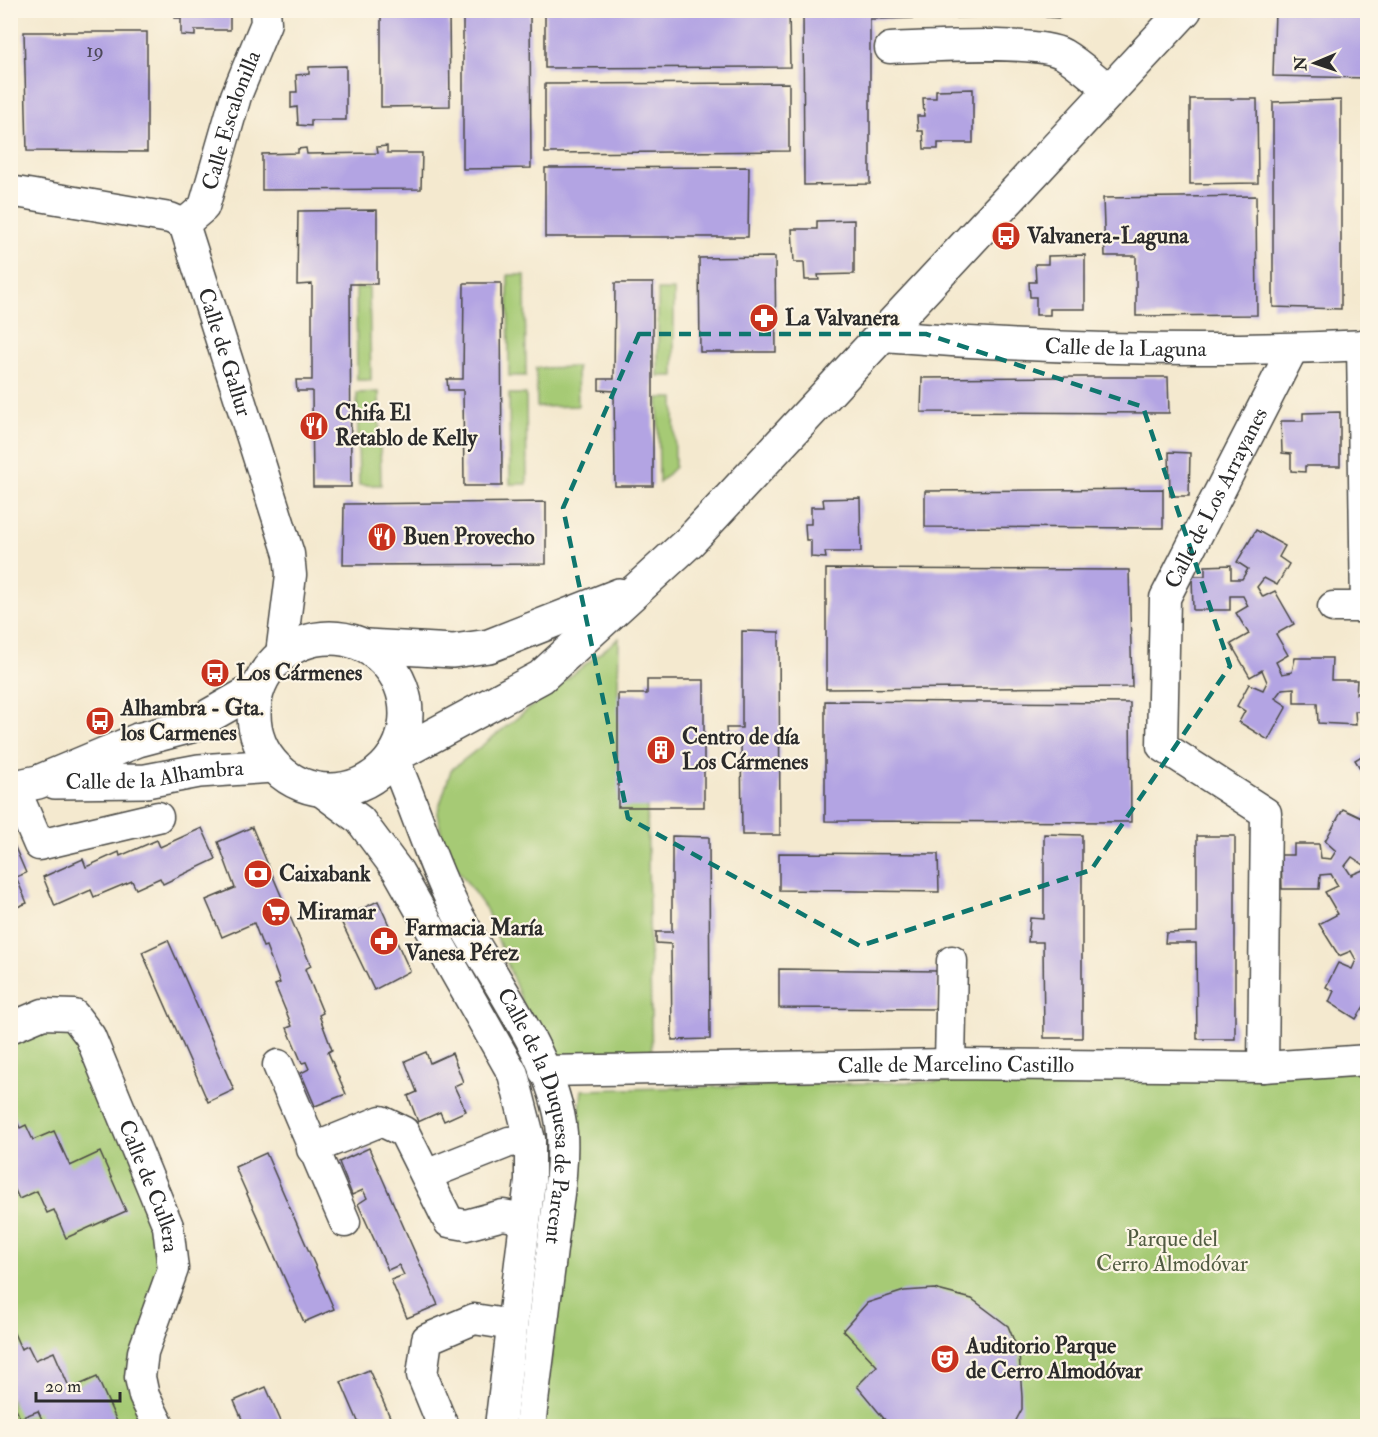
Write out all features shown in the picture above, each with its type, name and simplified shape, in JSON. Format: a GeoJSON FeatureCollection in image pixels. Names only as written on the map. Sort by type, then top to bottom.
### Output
{"type":"FeatureCollection","features":[{"type":"Feature","properties":{"kind":"main road"},"geometry":{"type":"LineString","coordinates":[[640,587],[489,646],[453,651],[367,646],[330,636],[281,654],[256,689],[254,730],[273,766],[295,783],[321,791],[349,789],[374,777],[393,757],[542,677],[640,587],[690,541],[1185,10]]}},
{"type":"Feature","properties":{"kind":"main road"},"geometry":{"type":"LineString","coordinates":[[367,646],[391,667],[405,696],[405,728],[393,757]]}},
{"type":"Feature","properties":{"kind":"main road","name":"Calle de la Alhambra"},"geometry":{"type":"LineString","coordinates":[[21,785],[138,740],[191,726],[256,689]]}},
{"type":"Feature","properties":{"kind":"main road","name":"Calle de la Alhambra"},"geometry":{"type":"LineString","coordinates":[[21,785],[146,781],[199,771],[273,766]]}},
{"type":"Feature","properties":{"kind":"street","name":"Calle Escalonilla"},"geometry":{"type":"LineString","coordinates":[[184,224],[204,207],[236,96],[266,23],[265,10]]}},
{"type":"Feature","properties":{"kind":"street"},"geometry":{"type":"LineString","coordinates":[[890,48],[1027,46],[1050,50],[1062,54],[1111,91]]}},
{"type":"Feature","properties":{"kind":"street"},"geometry":{"type":"LineString","coordinates":[[10,191],[170,218],[184,224]]}},
{"type":"Feature","properties":{"kind":"street","name":"Calle de Gallur"},"geometry":{"type":"LineString","coordinates":[[184,224],[289,554],[291,575],[281,654]]}},
{"type":"Feature","properties":{"kind":"street","name":"Calle de la Laguna"},"geometry":{"type":"LineString","coordinates":[[883,336],[1008,346],[1293,348],[1365,345]]}},
{"type":"Feature","properties":{"kind":"street"},"geometry":{"type":"LineString","coordinates":[[1333,607],[1366,607],[1365,345]]}},
{"type":"Feature","properties":{"kind":"street","name":"Calle de Los Arrayanes"},"geometry":{"type":"LineString","coordinates":[[1263,1067],[1266,813],[1162,746],[1165,598],[1293,348]]}},
{"type":"Feature","properties":{"kind":"street","name":"Calle de la Duquesa de Parcent"},"geometry":{"type":"LineString","coordinates":[[393,757],[411,799],[430,856],[554,1091],[562,1132],[560,1177],[530,1426]]}},
{"type":"Feature","properties":{"kind":"street"},"geometry":{"type":"LineString","coordinates":[[21,785],[39,844],[158,817]]}},
{"type":"Feature","properties":{"kind":"street","name":"Calle de la Duquesa de Parcent"},"geometry":{"type":"LineString","coordinates":[[321,791],[360,820],[412,894],[513,1074],[530,1140],[530,1181],[500,1426]]}},
{"type":"Feature","properties":{"kind":"street"},"geometry":{"type":"LineString","coordinates":[[950,1064],[952,961]]}},
{"type":"Feature","properties":{"kind":"street","name":"Calle de Cullera"},"geometry":{"type":"LineString","coordinates":[[10,1028],[43,1014],[74,1015],[90,1036],[168,1226],[173,1269],[143,1352],[140,1377],[144,1396],[159,1426]]}},
{"type":"Feature","properties":{"kind":"street","name":"Calle de Marcelino Castillo"},"geometry":{"type":"LineString","coordinates":[[544,1071],[950,1064],[1263,1067],[1368,1060]]}},
{"type":"Feature","properties":{"kind":"street"},"geometry":{"type":"LineString","coordinates":[[278,1065],[345,1222]]}},
{"type":"Feature","properties":{"kind":"street"},"geometry":{"type":"LineString","coordinates":[[312,1149],[381,1121],[404,1132],[449,1222],[466,1225],[503,1215],[525,1219]]}},
{"type":"Feature","properties":{"kind":"street"},"geometry":{"type":"LineString","coordinates":[[426,1175],[509,1142],[530,1140]]}},
{"type":"Feature","properties":{"kind":"street"},"geometry":{"type":"LineString","coordinates":[[443,1426],[422,1375],[428,1339],[474,1319],[512,1325]]}},
{"type":"Feature","properties":{"kind":"highlighted area"},"geometry":{"type":"Polygon","coordinates":[[[639,334],[926,334],[1143,407],[1230,666],[1091,870],[860,946],[628,818],[563,508],[639,334]]]}},
{"type":"Feature","properties":{"kind":"green space"},"geometry":{"type":"Polygon","coordinates":[[[508,275],[525,275],[526,376],[509,376],[508,275]]]}},
{"type":"Feature","properties":{"kind":"green space"},"geometry":{"type":"Polygon","coordinates":[[[369,287],[371,380],[357,380],[356,288],[369,287]]]}},
{"type":"Feature","properties":{"kind":"green space"},"geometry":{"type":"Polygon","coordinates":[[[658,290],[674,290],[674,376],[658,376],[658,290]]]}},
{"type":"Feature","properties":{"kind":"green space"},"geometry":{"type":"Polygon","coordinates":[[[577,367],[578,406],[537,407],[536,368],[577,367]]]}},
{"type":"Feature","properties":{"kind":"green space"},"geometry":{"type":"Polygon","coordinates":[[[379,392],[381,485],[359,485],[357,393],[379,392]]]}},
{"type":"Feature","properties":{"kind":"green space"},"geometry":{"type":"Polygon","coordinates":[[[509,394],[526,394],[527,484],[510,484],[509,394]]]}},
{"type":"Feature","properties":{"kind":"green space"},"geometry":{"type":"Polygon","coordinates":[[[658,398],[674,398],[675,467],[659,483],[658,398]]]}},
{"type":"Feature","properties":{"kind":"green space"},"geometry":{"type":"Polygon","coordinates":[[[619,638],[618,694],[647,807],[652,1069],[549,1071],[486,909],[446,853],[437,814],[451,770],[619,638]]]}},
{"type":"Feature","properties":{"kind":"green space"},"geometry":{"type":"Polygon","coordinates":[[[74,1015],[168,1226],[140,1377],[159,1426],[11,1426],[10,1028],[74,1015]]]}},
{"type":"Feature","properties":{"kind":"green space","name":"Parque del Cerro Almodóvar"},"geometry":{"type":"Polygon","coordinates":[[[1367,1071],[1367,1426],[543,1426],[582,1090],[1367,1071]]]}},
{"type":"Feature","properties":{"kind":"building"},"geometry":{"type":"Polygon","coordinates":[[[175,10],[230,10],[230,30],[195,30],[195,36],[181,35],[181,18],[175,18],[175,10]]]}},
{"type":"Feature","properties":{"kind":"building"},"geometry":{"type":"Polygon","coordinates":[[[381,10],[449,10],[450,106],[381,107],[381,10]]]}},
{"type":"Feature","properties":{"kind":"building"},"geometry":{"type":"Polygon","coordinates":[[[463,10],[530,10],[531,168],[463,169],[463,10]]]}},
{"type":"Feature","properties":{"kind":"building"},"geometry":{"type":"Polygon","coordinates":[[[545,10],[789,10],[790,67],[545,68],[545,10]]]}},
{"type":"Feature","properties":{"kind":"building"},"geometry":{"type":"Polygon","coordinates":[[[803,10],[991,10],[991,17],[870,19],[870,184],[804,185],[803,10]]]}},
{"type":"Feature","properties":{"kind":"building"},"geometry":{"type":"Polygon","coordinates":[[[1046,10],[1060,10],[1060,18],[1046,17],[1046,10]]]}},
{"type":"Feature","properties":{"kind":"building"},"geometry":{"type":"Polygon","coordinates":[[[1275,10],[1368,10],[1368,78],[1273,76],[1275,10]]]}},
{"type":"Feature","properties":{"kind":"building"},"geometry":{"type":"Polygon","coordinates":[[[24,32],[147,32],[147,152],[27,151],[24,32]]]}},
{"type":"Feature","properties":{"kind":"building"},"geometry":{"type":"Polygon","coordinates":[[[346,66],[346,120],[311,120],[311,126],[298,125],[297,107],[291,108],[291,92],[297,92],[296,75],[309,74],[309,67],[346,66]]]}},
{"type":"Feature","properties":{"kind":"building"},"geometry":{"type":"Polygon","coordinates":[[[789,83],[789,151],[545,153],[545,84],[789,83]]]}},
{"type":"Feature","properties":{"kind":"building"},"geometry":{"type":"Polygon","coordinates":[[[973,89],[973,143],[938,143],[938,149],[924,149],[923,131],[918,131],[917,116],[924,116],[923,98],[936,98],[936,90],[973,89]]]}},
{"type":"Feature","properties":{"kind":"building"},"geometry":{"type":"Polygon","coordinates":[[[1190,99],[1257,99],[1258,183],[1190,184],[1190,99]]]}},
{"type":"Feature","properties":{"kind":"building"},"geometry":{"type":"Polygon","coordinates":[[[1341,100],[1341,309],[1273,307],[1273,102],[1341,100]]]}},
{"type":"Feature","properties":{"kind":"building"},"geometry":{"type":"Polygon","coordinates":[[[387,146],[387,153],[422,153],[421,189],[262,190],[262,154],[298,153],[298,149],[306,148],[307,154],[378,153],[377,147],[387,146]]]}},
{"type":"Feature","properties":{"kind":"building"},"geometry":{"type":"Polygon","coordinates":[[[749,167],[748,237],[545,237],[545,168],[749,167]]]}},
{"type":"Feature","properties":{"kind":"building"},"geometry":{"type":"Polygon","coordinates":[[[1256,196],[1257,315],[1136,316],[1136,256],[1105,256],[1103,198],[1256,196]]]}},
{"type":"Feature","properties":{"kind":"building"},"geometry":{"type":"Polygon","coordinates":[[[377,210],[377,284],[350,284],[351,487],[313,487],[312,391],[297,391],[296,380],[312,380],[312,284],[297,285],[298,211],[377,210]]]}},
{"type":"Feature","properties":{"kind":"building"},"geometry":{"type":"Polygon","coordinates":[[[854,220],[854,274],[818,275],[819,280],[805,280],[804,262],[794,262],[792,229],[817,229],[817,221],[854,220]]]}},
{"type":"Feature","properties":{"kind":"building"},"geometry":{"type":"Polygon","coordinates":[[[1085,255],[1085,309],[1050,309],[1050,315],[1036,315],[1036,297],[1030,297],[1029,282],[1036,282],[1035,264],[1048,264],[1048,256],[1085,255]]]}},
{"type":"Feature","properties":{"kind":"building"},"geometry":{"type":"Polygon","coordinates":[[[775,257],[776,352],[700,352],[699,258],[775,257]]]}},
{"type":"Feature","properties":{"kind":"building"},"geometry":{"type":"Polygon","coordinates":[[[464,283],[501,283],[502,486],[464,486],[463,390],[448,390],[447,379],[463,379],[464,283]]]}},
{"type":"Feature","properties":{"kind":"building"},"geometry":{"type":"Polygon","coordinates":[[[615,283],[653,283],[653,486],[615,486],[614,391],[599,390],[599,379],[614,379],[615,283]]]}},
{"type":"Feature","properties":{"kind":"building"},"geometry":{"type":"Polygon","coordinates":[[[1168,377],[1169,413],[921,412],[922,378],[1168,377]]]}},
{"type":"Feature","properties":{"kind":"building"},"geometry":{"type":"Polygon","coordinates":[[[1340,412],[1340,466],[1305,466],[1305,472],[1291,471],[1291,454],[1282,453],[1281,421],[1303,421],[1303,413],[1340,412]]]}},
{"type":"Feature","properties":{"kind":"building"},"geometry":{"type":"Polygon","coordinates":[[[1169,452],[1190,453],[1189,496],[1170,496],[1169,452]]]}},
{"type":"Feature","properties":{"kind":"building"},"geometry":{"type":"Polygon","coordinates":[[[1163,489],[1163,528],[925,527],[925,491],[1163,489]]]}},
{"type":"Feature","properties":{"kind":"building"},"geometry":{"type":"Polygon","coordinates":[[[860,498],[861,552],[825,552],[826,558],[811,557],[811,540],[806,540],[805,524],[811,524],[811,507],[824,507],[823,499],[860,498]]]}},
{"type":"Feature","properties":{"kind":"building"},"geometry":{"type":"Polygon","coordinates":[[[546,502],[546,564],[343,565],[344,504],[546,502]]]}},
{"type":"Feature","properties":{"kind":"building"},"geometry":{"type":"Polygon","coordinates":[[[1256,530],[1285,546],[1279,557],[1289,564],[1277,585],[1264,578],[1257,587],[1263,597],[1275,591],[1294,624],[1276,634],[1288,655],[1276,662],[1282,674],[1292,672],[1295,658],[1332,658],[1331,680],[1357,680],[1356,694],[1368,693],[1368,711],[1355,711],[1356,725],[1318,723],[1317,703],[1294,703],[1294,688],[1282,689],[1275,698],[1287,706],[1268,740],[1239,722],[1245,711],[1237,706],[1249,684],[1263,690],[1267,682],[1262,670],[1250,677],[1231,644],[1249,634],[1236,613],[1248,606],[1243,596],[1230,596],[1230,610],[1193,610],[1192,576],[1205,576],[1205,566],[1231,565],[1231,579],[1242,579],[1248,569],[1237,562],[1256,530]]]}},
{"type":"Feature","properties":{"kind":"building"},"geometry":{"type":"Polygon","coordinates":[[[826,569],[1129,570],[1132,687],[826,689],[826,569]]]}},
{"type":"Feature","properties":{"kind":"building"},"geometry":{"type":"Polygon","coordinates":[[[742,631],[779,632],[780,835],[742,835],[741,739],[727,739],[726,728],[742,728],[742,631]]]}},
{"type":"Feature","properties":{"kind":"building","name":"Centro de día Los Cármenes"},"geometry":{"type":"Polygon","coordinates":[[[647,680],[704,680],[704,807],[618,807],[618,694],[647,694],[647,680]]]}},
{"type":"Feature","properties":{"kind":"building"},"geometry":{"type":"Polygon","coordinates":[[[825,701],[1130,703],[1131,822],[825,821],[825,701]]]}},
{"type":"Feature","properties":{"kind":"building"},"geometry":{"type":"Polygon","coordinates":[[[1368,752],[1368,781],[1355,760],[1368,752]]]}},
{"type":"Feature","properties":{"kind":"building"},"geometry":{"type":"Polygon","coordinates":[[[1368,808],[1368,858],[1364,865],[1352,857],[1345,866],[1351,875],[1363,870],[1368,877],[1368,911],[1364,913],[1368,918],[1368,940],[1365,942],[1368,947],[1368,975],[1365,979],[1368,981],[1368,1000],[1356,1019],[1329,1002],[1334,991],[1326,987],[1338,963],[1352,969],[1356,960],[1351,951],[1339,956],[1319,924],[1338,914],[1325,892],[1338,886],[1331,874],[1320,875],[1319,889],[1282,889],[1281,855],[1294,855],[1294,844],[1319,844],[1321,858],[1331,859],[1336,851],[1325,841],[1343,809],[1362,818],[1368,808]]]}},
{"type":"Feature","properties":{"kind":"building"},"geometry":{"type":"Polygon","coordinates":[[[252,827],[311,966],[305,969],[323,1013],[319,1015],[332,1050],[328,1052],[346,1094],[315,1106],[301,1073],[309,1069],[306,1062],[302,1063],[287,1028],[292,1026],[275,985],[280,983],[266,946],[263,947],[254,923],[222,937],[206,900],[235,888],[218,842],[252,827]]]}},
{"type":"Feature","properties":{"kind":"building"},"geometry":{"type":"Polygon","coordinates":[[[202,828],[216,859],[163,884],[160,878],[136,889],[132,881],[94,897],[91,890],[55,906],[43,877],[83,859],[86,867],[119,852],[120,856],[157,840],[160,847],[202,828]]]}},
{"type":"Feature","properties":{"kind":"building"},"geometry":{"type":"Polygon","coordinates":[[[1044,834],[1082,835],[1082,1038],[1044,1038],[1043,942],[1028,942],[1030,918],[1044,919],[1044,834]]]}},
{"type":"Feature","properties":{"kind":"building"},"geometry":{"type":"Polygon","coordinates":[[[672,836],[709,837],[710,1039],[672,1040],[671,944],[656,943],[656,932],[672,932],[672,836]]]}},
{"type":"Feature","properties":{"kind":"building"},"geometry":{"type":"Polygon","coordinates":[[[1197,836],[1235,836],[1235,1039],[1197,1039],[1196,943],[1165,943],[1166,933],[1197,932],[1197,836]]]}},
{"type":"Feature","properties":{"kind":"building"},"geometry":{"type":"Polygon","coordinates":[[[14,845],[26,873],[16,877],[27,903],[10,910],[10,846],[14,845]]]}},
{"type":"Feature","properties":{"kind":"building"},"geometry":{"type":"Polygon","coordinates":[[[779,853],[938,854],[939,892],[779,890],[779,853]]]}},
{"type":"Feature","properties":{"kind":"building"},"geometry":{"type":"Polygon","coordinates":[[[378,901],[410,971],[374,990],[340,919],[378,901]]]}},
{"type":"Feature","properties":{"kind":"building"},"geometry":{"type":"Polygon","coordinates":[[[168,940],[234,1090],[208,1102],[142,952],[168,940]]]}},
{"type":"Feature","properties":{"kind":"building"},"geometry":{"type":"Polygon","coordinates":[[[779,969],[938,971],[937,1009],[779,1008],[779,969]]]}},
{"type":"Feature","properties":{"kind":"building"},"geometry":{"type":"Polygon","coordinates":[[[426,1052],[430,1063],[452,1053],[463,1082],[454,1086],[466,1111],[444,1121],[440,1112],[418,1122],[408,1096],[417,1092],[405,1061],[426,1052]]]}},
{"type":"Feature","properties":{"kind":"building"},"geometry":{"type":"Polygon","coordinates":[[[10,1106],[20,1128],[26,1125],[33,1140],[54,1131],[70,1166],[100,1152],[126,1211],[66,1238],[54,1210],[47,1213],[37,1191],[19,1199],[10,1179],[10,1106]]]}},
{"type":"Feature","properties":{"kind":"building"},"geometry":{"type":"Polygon","coordinates":[[[369,1148],[438,1305],[407,1318],[391,1280],[404,1275],[399,1265],[388,1270],[358,1204],[367,1198],[363,1190],[352,1195],[339,1162],[369,1148]]]}},
{"type":"Feature","properties":{"kind":"building"},"geometry":{"type":"Polygon","coordinates":[[[266,1153],[334,1309],[304,1322],[235,1167],[266,1153]]]}},
{"type":"Feature","properties":{"kind":"building","name":"Auditorio Parque de Cerro Almodóvar"},"geometry":{"type":"Polygon","coordinates":[[[934,1289],[972,1299],[1008,1326],[1019,1353],[1022,1397],[1022,1409],[1013,1426],[890,1426],[857,1386],[877,1366],[843,1330],[867,1303],[904,1291],[934,1289]]]}},
{"type":"Feature","properties":{"kind":"building"},"geometry":{"type":"Polygon","coordinates":[[[10,1324],[21,1349],[28,1346],[35,1360],[54,1352],[70,1389],[97,1377],[119,1426],[45,1426],[38,1411],[20,1418],[10,1396],[10,1324]]]}},
{"type":"Feature","properties":{"kind":"building"},"geometry":{"type":"Polygon","coordinates":[[[369,1370],[394,1426],[360,1426],[341,1382],[369,1370]]]}},
{"type":"Feature","properties":{"kind":"building"},"geometry":{"type":"Polygon","coordinates":[[[266,1387],[283,1426],[245,1426],[234,1401],[266,1387]]]}},
{"type":"Feature","properties":{"kind":"place","name":"Valvanera-Laguna"},"geometry":{"type":"Point","coordinates":[1006,236]}},
{"type":"Feature","properties":{"kind":"place","name":"La Valvanera"},"geometry":{"type":"Point","coordinates":[764,318]}},
{"type":"Feature","properties":{"kind":"place","name":"Chifa El Retablo de Kelly"},"geometry":{"type":"Point","coordinates":[314,426]}},
{"type":"Feature","properties":{"kind":"place","name":"Buen Provecho"},"geometry":{"type":"Point","coordinates":[382,537]}},
{"type":"Feature","properties":{"kind":"place","name":"Los Cármenes"},"geometry":{"type":"Point","coordinates":[215,673]}},
{"type":"Feature","properties":{"kind":"place","name":"Alhambra - Gta. los Carmenes"},"geometry":{"type":"Point","coordinates":[100,721]}},
{"type":"Feature","properties":{"kind":"place","name":"Centro de día Los Cármenes"},"geometry":{"type":"Point","coordinates":[661,750]}},
{"type":"Feature","properties":{"kind":"place","name":"Caixabank"},"geometry":{"type":"Point","coordinates":[258,874]}},
{"type":"Feature","properties":{"kind":"place","name":"Miramar"},"geometry":{"type":"Point","coordinates":[276,912]}},
{"type":"Feature","properties":{"kind":"place","name":"Farmacia María Vanesa Pérez"},"geometry":{"type":"Point","coordinates":[384,941]}},
{"type":"Feature","properties":{"kind":"place","name":"Auditorio Parque de Cerro Almodóvar"},"geometry":{"type":"Point","coordinates":[945,1359]}}]}
